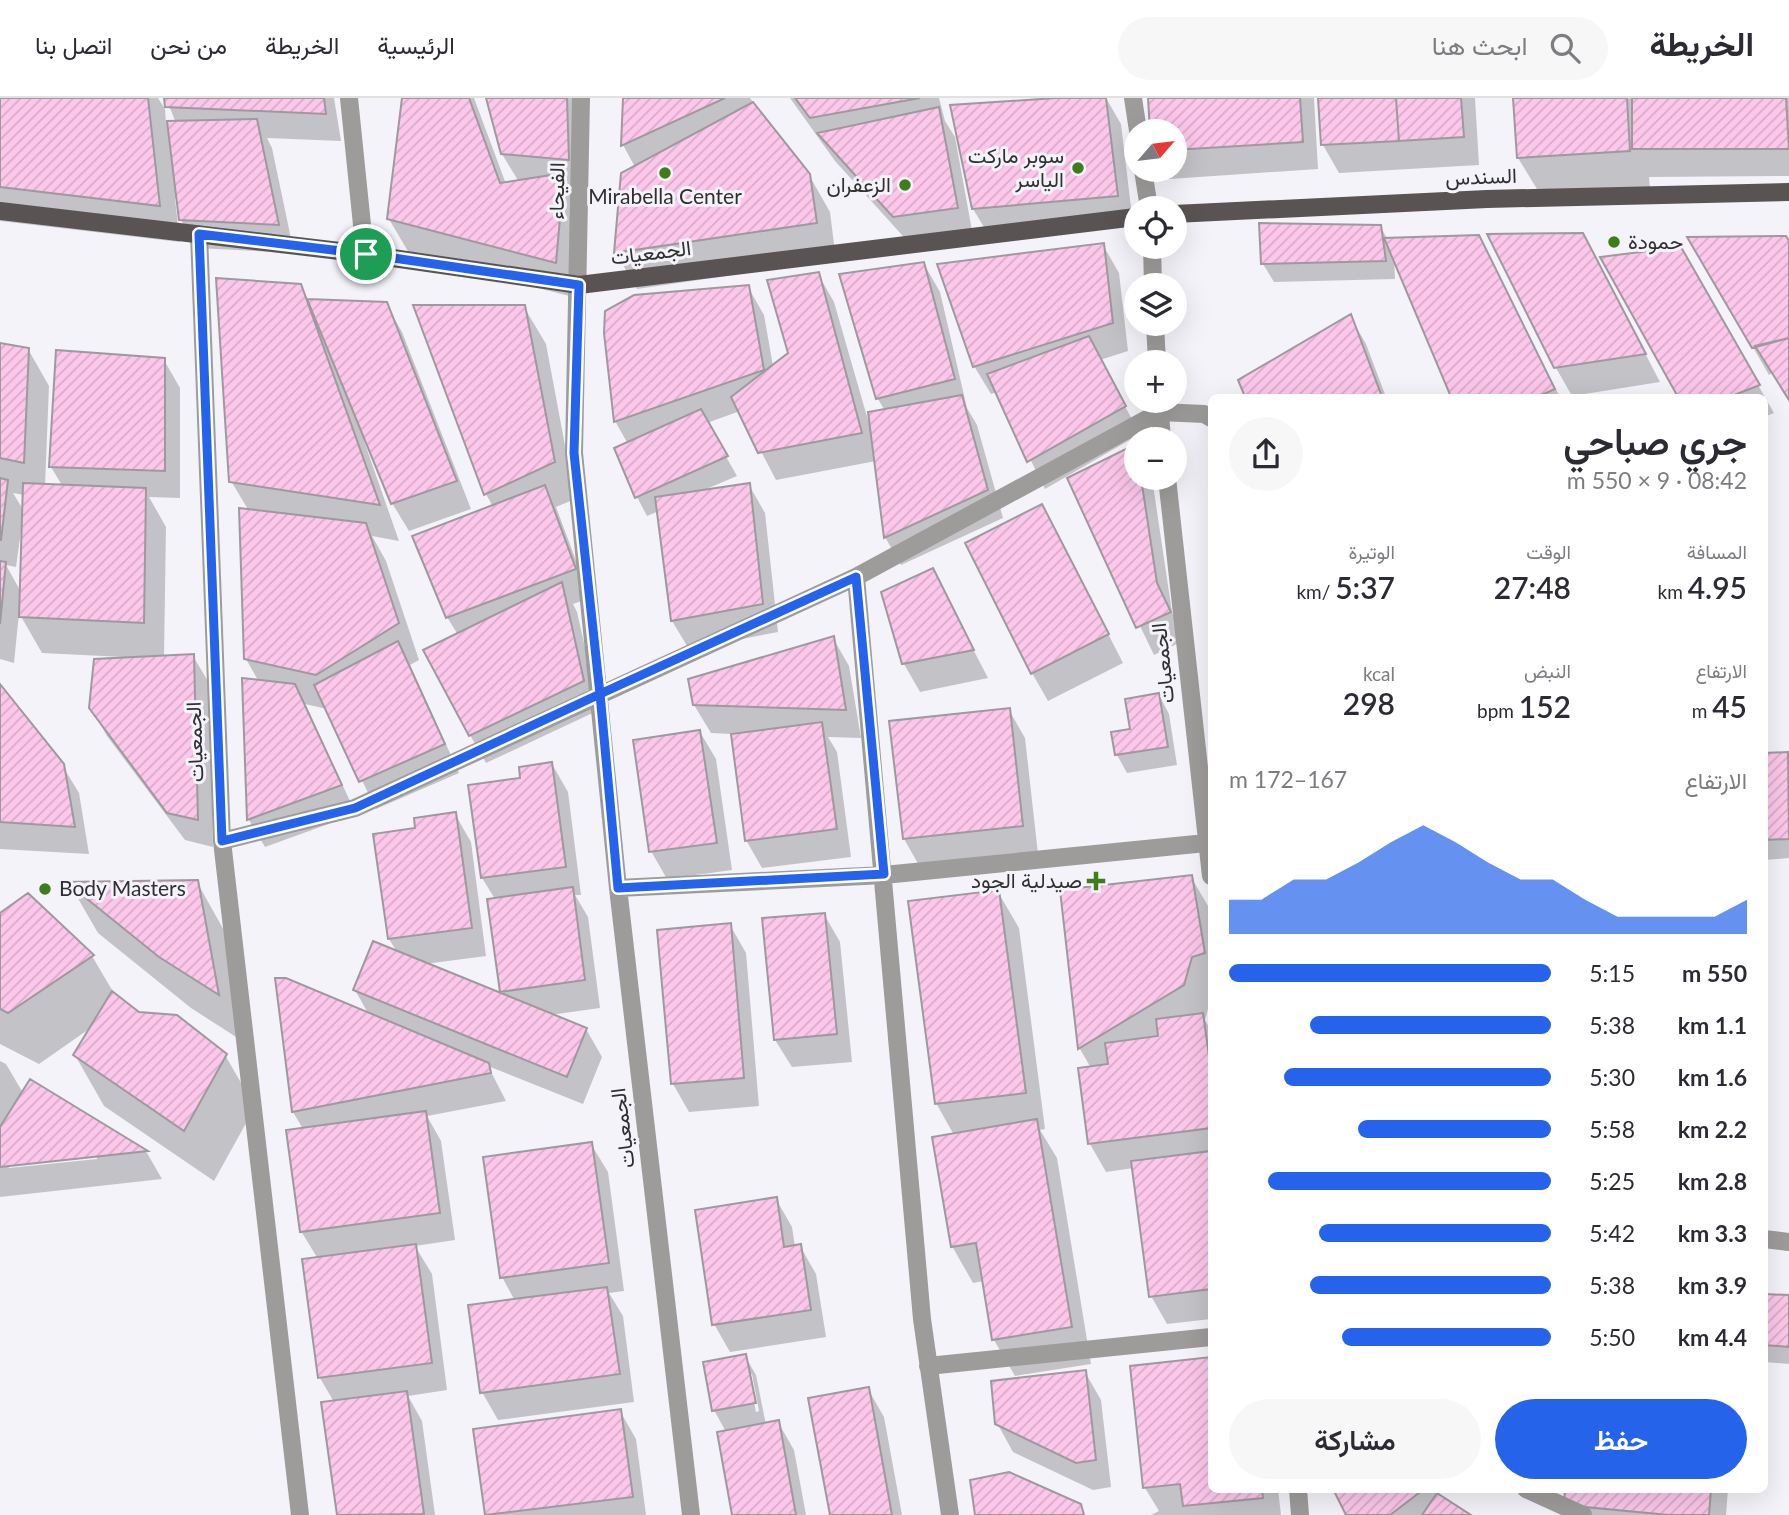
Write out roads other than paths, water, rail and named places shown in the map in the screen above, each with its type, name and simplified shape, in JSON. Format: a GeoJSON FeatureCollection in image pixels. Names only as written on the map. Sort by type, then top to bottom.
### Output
{"type":"FeatureCollection","features":[{"type":"Feature","properties":{"kind":"main road","name":"السندس"},"geometry":{"type":"LineString","coordinates":[[1187,213],[1487,199],[1789,192]]}},
{"type":"Feature","properties":{"kind":"main road"},"geometry":{"type":"LineString","coordinates":[[0,211],[366,254],[579,285]]}},
{"type":"Feature","properties":{"kind":"main road","name":"الجمعيات"},"geometry":{"type":"LineString","coordinates":[[579,285],[1124,218]]}},
{"type":"Feature","properties":{"kind":"street"},"geometry":{"type":"LineString","coordinates":[[349,98],[366,254]]}},
{"type":"Feature","properties":{"kind":"street","name":"الفيحاء"},"geometry":{"type":"LineString","coordinates":[[579,285],[581,98]]}},
{"type":"Feature","properties":{"kind":"street"},"geometry":{"type":"LineString","coordinates":[[1133,98],[1136,119]]}},
{"type":"Feature","properties":{"kind":"street","name":"الجمعيات"},"geometry":{"type":"LineString","coordinates":[[199,234],[222,841],[300,1515]]}},
{"type":"Feature","properties":{"kind":"street","name":"الجمعيات"},"geometry":{"type":"LineString","coordinates":[[579,285],[574,453],[618,888],[691,1515]]}},
{"type":"Feature","properties":{"kind":"street"},"geometry":{"type":"LineString","coordinates":[[1187,411],[1208,416]]}},
{"type":"Feature","properties":{"kind":"street"},"geometry":{"type":"LineString","coordinates":[[222,841],[355,808],[856,577],[1147,413]]}},
{"type":"Feature","properties":{"kind":"street","name":"الجمعيات"},"geometry":{"type":"LineString","coordinates":[[1168,490],[1208,856]]}},
{"type":"Feature","properties":{"kind":"street"},"geometry":{"type":"LineString","coordinates":[[856,577],[928,1366],[950,1515]]}},
{"type":"Feature","properties":{"kind":"street"},"geometry":{"type":"LineString","coordinates":[[618,888],[884,874],[1206,843]]}},
{"type":"Feature","properties":{"kind":"street"},"geometry":{"type":"LineString","coordinates":[[1768,1239],[1789,1242]]}},
{"type":"Feature","properties":{"kind":"street"},"geometry":{"type":"LineString","coordinates":[[928,1366],[1208,1337]]}},
{"type":"Feature","properties":{"kind":"street"},"geometry":{"type":"LineString","coordinates":[[1298,1493],[1300,1515]]}},
{"type":"Feature","properties":{"kind":"street"},"geometry":{"type":"LineString","coordinates":[[1535,1493],[1583,1515]]}},
{"type":"Feature","properties":{"kind":"place","name":"سوبر ماركت الياسر"},"geometry":{"type":"Point","coordinates":[1078,168]}},
{"type":"Feature","properties":{"kind":"place","name":"Mirabella Center"},"geometry":{"type":"Point","coordinates":[665,173]}},
{"type":"Feature","properties":{"kind":"place","name":"الزعفران"},"geometry":{"type":"Point","coordinates":[905,185]}},
{"type":"Feature","properties":{"kind":"place","name":"حمودة"},"geometry":{"type":"Point","coordinates":[1614,242]}},
{"type":"Feature","properties":{"kind":"place","name":"صيدلية الجود"},"geometry":{"type":"Point","coordinates":[1096,881]}},
{"type":"Feature","properties":{"kind":"place","name":"Body Masters"},"geometry":{"type":"Point","coordinates":[45,889]}}]}
